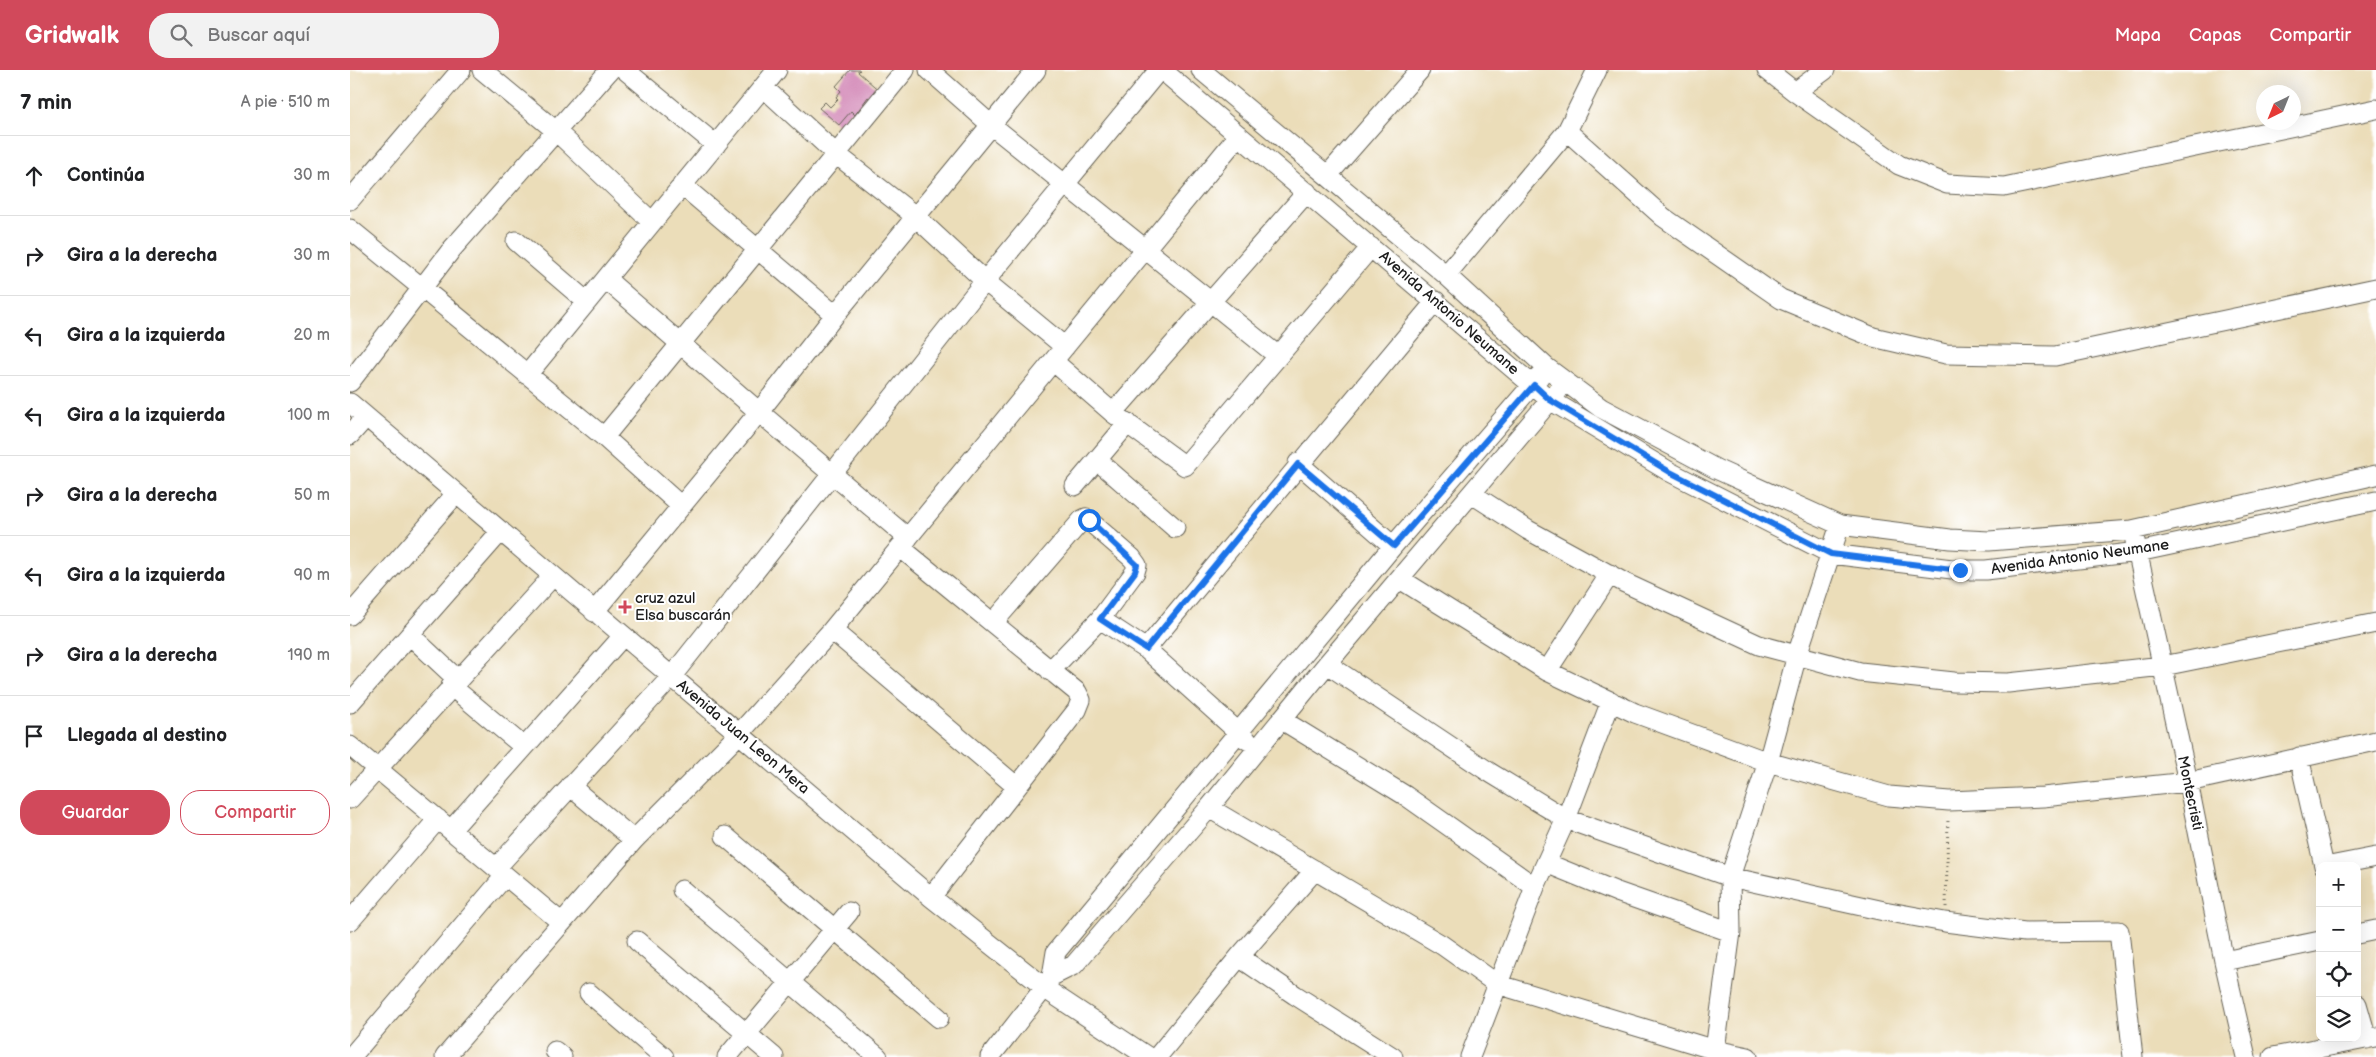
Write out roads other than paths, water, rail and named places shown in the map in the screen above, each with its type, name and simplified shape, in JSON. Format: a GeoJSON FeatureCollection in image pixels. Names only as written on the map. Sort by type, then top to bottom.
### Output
{"type":"FeatureCollection","features":[{"type":"Feature","properties":{"kind":"street"},"geometry":{"type":"LineString","coordinates":[[350,200],[461,70]]}},
{"type":"Feature","properties":{"kind":"street"},"geometry":{"type":"LineString","coordinates":[[482,70],[556,131],[652,222]]}},
{"type":"Feature","properties":{"kind":"street"},"geometry":{"type":"LineString","coordinates":[[350,382],[452,249],[610,70]]}},
{"type":"Feature","properties":{"kind":"street"},"geometry":{"type":"LineString","coordinates":[[625,70],[716,145]]}},
{"type":"Feature","properties":{"kind":"street"},"geometry":{"type":"LineString","coordinates":[[604,437],[905,70]]}},
{"type":"Feature","properties":{"kind":"street"},"geometry":{"type":"LineString","coordinates":[[929,70],[990,124],[1278,356]]}},
{"type":"Feature","properties":{"kind":"street"},"geometry":{"type":"LineString","coordinates":[[594,612],[759,412],[990,124],[1036,70]]}},
{"type":"Feature","properties":{"kind":"street"},"geometry":{"type":"LineString","coordinates":[[351,1057],[570,786],[672,676],[985,281],[1161,70]]}},
{"type":"Feature","properties":{"kind":"street","name":"Avenida Antonio Neumane"},"geometry":{"type":"LineString","coordinates":[[1161,70],[1436,301],[1550,400],[1670,472],[1831,554],[1960,570],[1986,570],[2138,552],[2376,501]]}},
{"type":"Feature","properties":{"kind":"street","name":"Avenida Antonio Neumane"},"geometry":{"type":"LineString","coordinates":[[1201,70],[1446,276],[1547,368],[1600,408],[1716,469],[1840,525],[1950,539],[1989,541],[2132,530],[2376,475]]}},
{"type":"Feature","properties":{"kind":"street"},"geometry":{"type":"LineString","coordinates":[[1328,175],[1420,70]]}},
{"type":"Feature","properties":{"kind":"street"},"geometry":{"type":"LineString","coordinates":[[1446,276],[1567,131],[1597,70]]}},
{"type":"Feature","properties":{"kind":"street"},"geometry":{"type":"LineString","coordinates":[[1767,70],[1795,92],[1899,165],[1947,184],[2004,187],[2376,109]]}},
{"type":"Feature","properties":{"kind":"street"},"geometry":{"type":"LineString","coordinates":[[1795,92],[1824,70]]}},
{"type":"Feature","properties":{"kind":"street"},"geometry":{"type":"LineString","coordinates":[[527,375],[716,145],[769,76],[836,154],[915,216],[985,281],[1120,418],[1185,466],[1371,247]]}},
{"type":"Feature","properties":{"kind":"street"},"geometry":{"type":"LineString","coordinates":[[1567,131],[1663,216],[1781,299],[1873,337],[1946,354],[2055,356],[2376,288]]}},
{"type":"Feature","properties":{"kind":"street"},"geometry":{"type":"LineString","coordinates":[[445,1057],[634,840],[739,734],[832,630],[1239,135]]}},
{"type":"Feature","properties":{"kind":"street"},"geometry":{"type":"LineString","coordinates":[[682,185],[757,251],[835,315]]}},
{"type":"Feature","properties":{"kind":"street"},"geometry":{"type":"LineString","coordinates":[[1075,486],[1097,460],[1120,418],[1209,301],[1307,192]]}},
{"type":"Feature","properties":{"kind":"street"},"geometry":{"type":"LineString","coordinates":[[350,229],[604,437],[681,506]]}},
{"type":"Feature","properties":{"kind":"street"},"geometry":{"type":"LineString","coordinates":[[516,241],[587,302]]}},
{"type":"Feature","properties":{"kind":"street"},"geometry":{"type":"LineString","coordinates":[[606,279],[833,475],[993,623],[1076,692],[1081,700],[1077,710],[931,896]]}},
{"type":"Feature","properties":{"kind":"street"},"geometry":{"type":"LineString","coordinates":[[1146,649],[1298,464],[1436,301]]}},
{"type":"Feature","properties":{"kind":"street"},"geometry":{"type":"LineString","coordinates":[[1048,981],[1056,952],[1394,546],[1547,368]]}},
{"type":"Feature","properties":{"kind":"street"},"geometry":{"type":"LineString","coordinates":[[990,1057],[1048,981],[1074,965],[1210,808],[1327,664],[1566,383]]}},
{"type":"Feature","properties":{"kind":"street","name":"Avenida Juan Leon Mera"},"geometry":{"type":"LineString","coordinates":[[350,403],[455,495],[501,531],[552,577],[672,676],[931,896],[1148,1057]]}},
{"type":"Feature","properties":{"kind":"street"},"geometry":{"type":"LineString","coordinates":[[350,435],[366,417]]}},
{"type":"Feature","properties":{"kind":"street"},"geometry":{"type":"LineString","coordinates":[[1097,460],[1175,528]]}},
{"type":"Feature","properties":{"kind":"street"},"geometry":{"type":"LineString","coordinates":[[1298,464],[1394,546]]}},
{"type":"Feature","properties":{"kind":"street"},"geometry":{"type":"LineString","coordinates":[[1472,494],[1528,530],[1610,574],[1759,645],[1860,672],[1954,682],[2008,683],[2163,666],[2376,624]]}},
{"type":"Feature","properties":{"kind":"street"},"geometry":{"type":"LineString","coordinates":[[350,615],[455,495]]}},
{"type":"Feature","properties":{"kind":"street"},"geometry":{"type":"LineString","coordinates":[[993,623],[1082,520],[1086,518],[1132,558],[1137,565],[1135,572],[1100,619],[1050,671]]}},
{"type":"Feature","properties":{"kind":"street"},"geometry":{"type":"LineString","coordinates":[[1716,1050],[1730,932],[1730,877],[1768,762],[1797,655],[1840,525]]}},
{"type":"Feature","properties":{"kind":"street","name":"Montecristi"},"geometry":{"type":"LineString","coordinates":[[2132,530],[2163,666],[2246,1057]]}},
{"type":"Feature","properties":{"kind":"street"},"geometry":{"type":"LineString","coordinates":[[350,703],[501,531]]}},
{"type":"Feature","properties":{"kind":"street"},"geometry":{"type":"LineString","coordinates":[[1547,670],[1610,574]]}},
{"type":"Feature","properties":{"kind":"street"},"geometry":{"type":"LineString","coordinates":[[350,799],[454,682],[552,577]]}},
{"type":"Feature","properties":{"kind":"street"},"geometry":{"type":"LineString","coordinates":[[1400,579],[1547,670],[1635,713],[1768,762],[1889,796],[1949,801],[2043,797],[2188,782],[2376,741]]}},
{"type":"Feature","properties":{"kind":"street"},"geometry":{"type":"LineString","coordinates":[[1100,619],[1146,649],[1257,749]]}},
{"type":"Feature","properties":{"kind":"street"},"geometry":{"type":"LineString","coordinates":[[832,630],[1017,787]]}},
{"type":"Feature","properties":{"kind":"street"},"geometry":{"type":"LineString","coordinates":[[410,635],[454,682],[524,747]]}},
{"type":"Feature","properties":{"kind":"street"},"geometry":{"type":"LineString","coordinates":[[350,921],[444,824],[524,747],[623,636]]}},
{"type":"Feature","properties":{"kind":"street"},"geometry":{"type":"LineString","coordinates":[[1327,664],[1489,772],[1566,819],[1730,877],[1884,911],[1945,922],[2025,932],[2119,931],[2133,1057]]}},
{"type":"Feature","properties":{"kind":"street"},"geometry":{"type":"LineString","coordinates":[[1470,1057],[1534,887],[1566,819],[1611,702]]}},
{"type":"Feature","properties":{"kind":"street"},"geometry":{"type":"LineString","coordinates":[[1282,720],[1406,796],[1534,887]]}},
{"type":"Feature","properties":{"kind":"street"},"geometry":{"type":"LineString","coordinates":[[350,746],[562,923]]}},
{"type":"Feature","properties":{"kind":"street"},"geometry":{"type":"LineString","coordinates":[[2299,757],[2323,862]]}},
{"type":"Feature","properties":{"kind":"street"},"geometry":{"type":"LineString","coordinates":[[570,786],[634,840]]}},
{"type":"Feature","properties":{"kind":"street"},"geometry":{"type":"LineString","coordinates":[[1210,808],[1442,945],[1497,984],[1716,1050],[1748,1057]]}},
{"type":"Feature","properties":{"kind":"street"},"geometry":{"type":"LineString","coordinates":[[725,836],[939,1018]]}},
{"type":"Feature","properties":{"kind":"street"},"geometry":{"type":"LineString","coordinates":[[2348,862],[2376,856]]}},
{"type":"Feature","properties":{"kind":"street"},"geometry":{"type":"LineString","coordinates":[[1546,863],[1617,892],[1730,932]]}},
{"type":"Feature","properties":{"kind":"street"},"geometry":{"type":"LineString","coordinates":[[1157,1057],[1239,957],[1315,870]]}},
{"type":"Feature","properties":{"kind":"street"},"geometry":{"type":"LineString","coordinates":[[682,890],[878,1057]]}},
{"type":"Feature","properties":{"kind":"street"},"geometry":{"type":"LineString","coordinates":[[727,1057],[849,912]]}},
{"type":"Feature","properties":{"kind":"street"},"geometry":{"type":"LineString","coordinates":[[2361,933],[2376,930]]}},
{"type":"Feature","properties":{"kind":"street"},"geometry":{"type":"LineString","coordinates":[[637,941],[774,1057]]}},
{"type":"Feature","properties":{"kind":"street"},"geometry":{"type":"LineString","coordinates":[[2224,960],[2316,942]]}},
{"type":"Feature","properties":{"kind":"street"},"geometry":{"type":"LineString","coordinates":[[1239,957],[1393,1057]]}},
{"type":"Feature","properties":{"kind":"street"},"geometry":{"type":"LineString","coordinates":[[589,993],[664,1057]]}},
{"type":"Feature","properties":{"kind":"street"},"geometry":{"type":"LineString","coordinates":[[2273,1057],[2371,1038],[2361,1014]]}},
{"type":"Feature","properties":{"kind":"place","name":"cruz azul Elsa buscarán"},"geometry":{"type":"Point","coordinates":[625,607]}}]}
